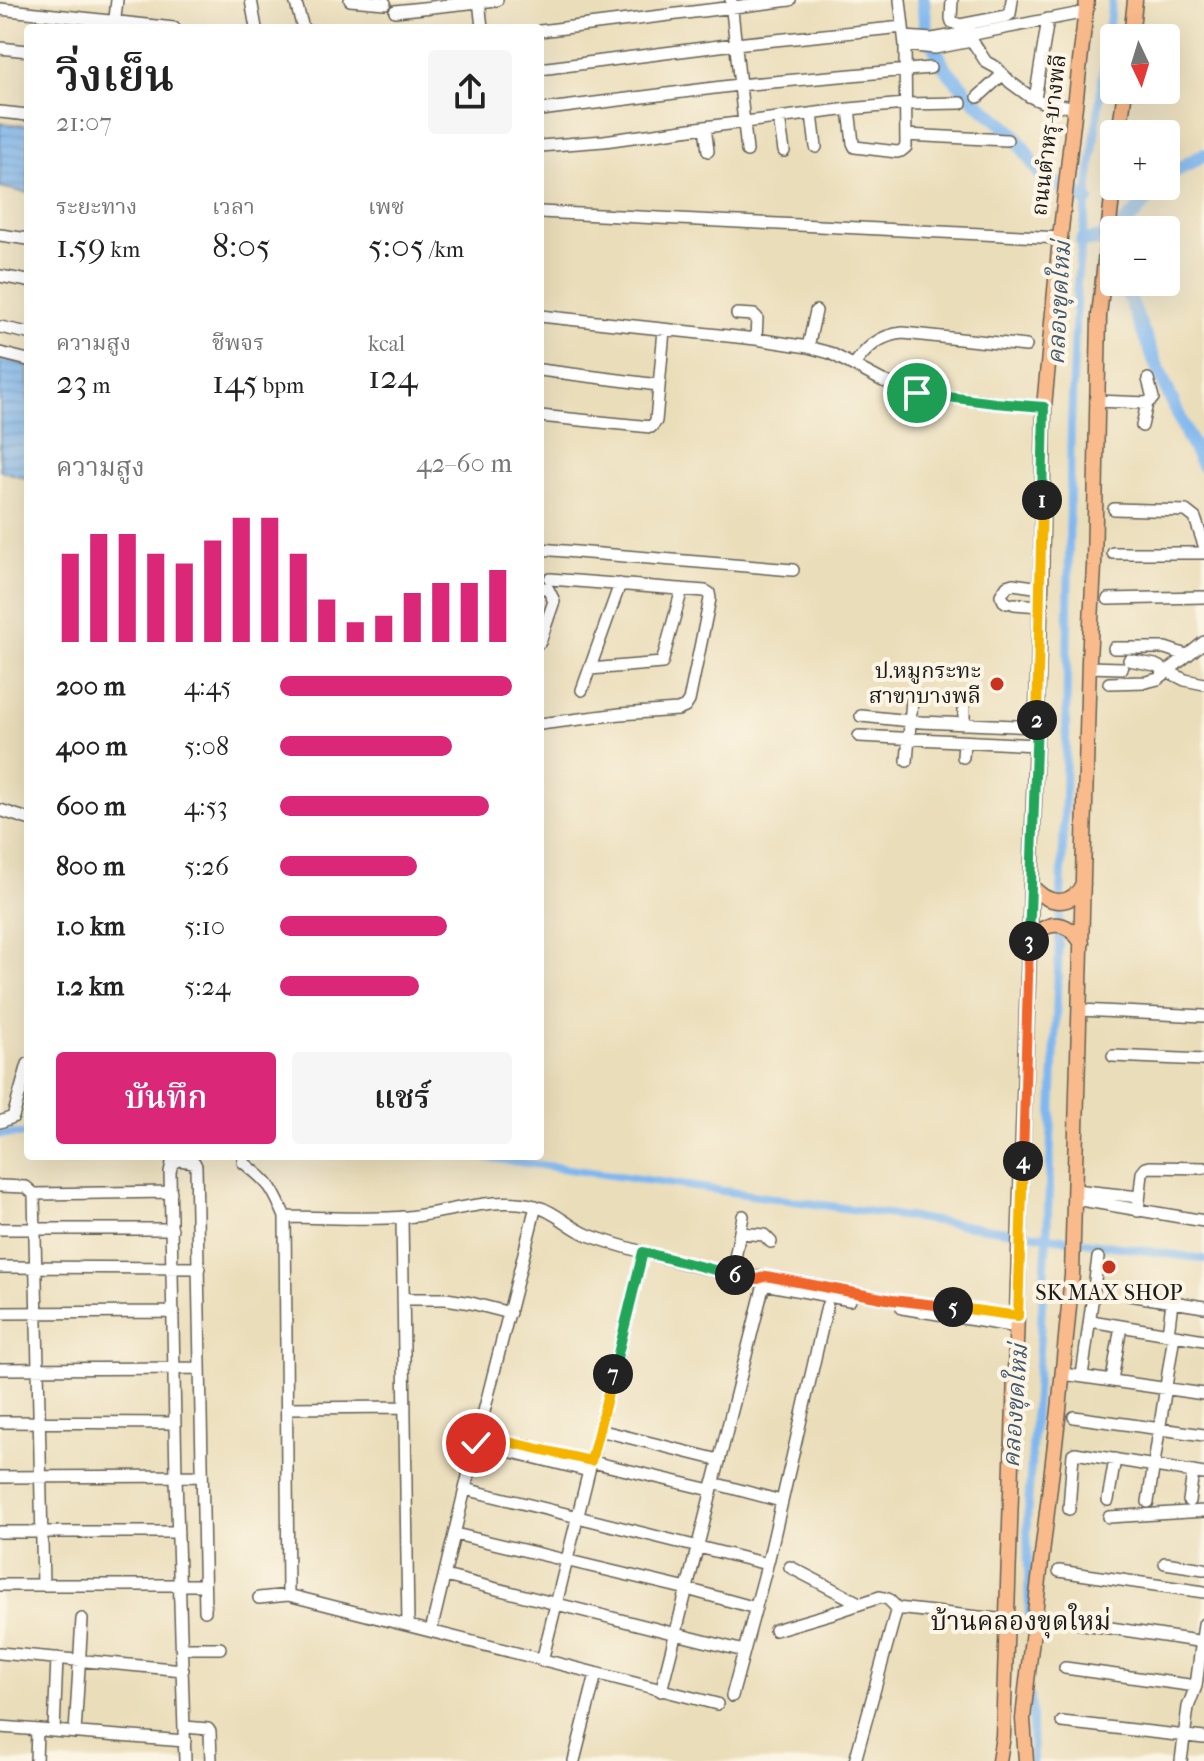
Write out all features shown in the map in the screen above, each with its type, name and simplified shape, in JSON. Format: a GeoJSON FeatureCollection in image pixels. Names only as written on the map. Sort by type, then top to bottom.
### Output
{"type":"FeatureCollection","features":[{"type":"Feature","properties":{"kind":"main road"},"geometry":{"type":"LineString","coordinates":[[1132,24],[1135,0]]}},
{"type":"Feature","properties":{"kind":"main road","name":"ถนนตำหรุ-บางพลี"},"geometry":{"type":"LineString","coordinates":[[1002,1761],[1041,588],[1044,407],[1086,6]]}},
{"type":"Feature","properties":{"kind":"main road"},"geometry":{"type":"LineString","coordinates":[[1019,1761],[1063,1374],[1073,1256],[1099,316],[1112,200]]}},
{"type":"Feature","properties":{"kind":"main road"},"geometry":{"type":"LineString","coordinates":[[1031,885],[1046,899],[1060,900],[1078,893],[1083,883]]}},
{"type":"Feature","properties":{"kind":"main road"},"geometry":{"type":"LineString","coordinates":[[1029,941],[1046,926],[1060,925],[1075,934],[1082,943]]}},
{"type":"Feature","properties":{"kind":"main road"},"geometry":{"type":"LineString","coordinates":[[1023,1719],[1026,1761]]}},
{"type":"Feature","properties":{"kind":"street"},"geometry":{"type":"LineString","coordinates":[[114,24],[117,0]]}},
{"type":"Feature","properties":{"kind":"street"},"geometry":{"type":"LineString","coordinates":[[251,0],[255,24]]}},
{"type":"Feature","properties":{"kind":"street"},"geometry":{"type":"LineString","coordinates":[[295,0],[302,24]]}},
{"type":"Feature","properties":{"kind":"street"},"geometry":{"type":"LineString","coordinates":[[350,0],[385,3]]}},
{"type":"Feature","properties":{"kind":"street"},"geometry":{"type":"LineString","coordinates":[[395,11],[497,0]]}},
{"type":"Feature","properties":{"kind":"street"},"geometry":{"type":"LineString","coordinates":[[544,30],[731,4],[790,0]]}},
{"type":"Feature","properties":{"kind":"street"},"geometry":{"type":"LineString","coordinates":[[849,109],[855,147],[901,151],[907,144],[904,69],[908,39],[900,0]]}},
{"type":"Feature","properties":{"kind":"street"},"geometry":{"type":"LineString","coordinates":[[952,0],[952,22],[960,25],[1007,16],[1012,0]]}},
{"type":"Feature","properties":{"kind":"street"},"geometry":{"type":"LineString","coordinates":[[479,1],[482,24]]}},
{"type":"Feature","properties":{"kind":"street"},"geometry":{"type":"LineString","coordinates":[[731,4],[747,151]]}},
{"type":"Feature","properties":{"kind":"street"},"geometry":{"type":"LineString","coordinates":[[544,68],[735,44],[908,39],[933,43],[1048,19],[1086,6]]}},
{"type":"Feature","properties":{"kind":"street"},"geometry":{"type":"LineString","coordinates":[[0,9],[107,24]]}},
{"type":"Feature","properties":{"kind":"street"},"geometry":{"type":"LineString","coordinates":[[1035,99],[1048,19]]}},
{"type":"Feature","properties":{"kind":"street"},"geometry":{"type":"LineString","coordinates":[[971,36],[986,62],[1035,99],[1047,104],[1075,107]]}},
{"type":"Feature","properties":{"kind":"street"},"geometry":{"type":"LineString","coordinates":[[0,48],[24,51]]}},
{"type":"Feature","properties":{"kind":"street"},"geometry":{"type":"LineString","coordinates":[[544,109],[738,85],[930,68]]}},
{"type":"Feature","properties":{"kind":"street"},"geometry":{"type":"LineString","coordinates":[[978,97],[1002,75]]}},
{"type":"Feature","properties":{"kind":"street"},"geometry":{"type":"LineString","coordinates":[[544,146],[589,143],[849,109],[961,103]]}},
{"type":"Feature","properties":{"kind":"street"},"geometry":{"type":"LineString","coordinates":[[0,112],[24,115]]}},
{"type":"Feature","properties":{"kind":"street"},"geometry":{"type":"LineString","coordinates":[[812,114],[816,147]]}},
{"type":"Feature","properties":{"kind":"street"},"geometry":{"type":"LineString","coordinates":[[779,118],[784,151]]}},
{"type":"Feature","properties":{"kind":"street"},"geometry":{"type":"LineString","coordinates":[[705,127],[708,151]]}},
{"type":"Feature","properties":{"kind":"street"},"geometry":{"type":"LineString","coordinates":[[906,135],[1007,140]]}},
{"type":"Feature","properties":{"kind":"street"},"geometry":{"type":"LineString","coordinates":[[544,212],[1060,238]]}},
{"type":"Feature","properties":{"kind":"street"},"geometry":{"type":"LineString","coordinates":[[0,235],[24,238]]}},
{"type":"Feature","properties":{"kind":"street"},"geometry":{"type":"LineString","coordinates":[[0,276],[24,280]]}},
{"type":"Feature","properties":{"kind":"street"},"geometry":{"type":"LineString","coordinates":[[808,347],[816,311]]}},
{"type":"Feature","properties":{"kind":"street"},"geometry":{"type":"LineString","coordinates":[[737,314],[757,318],[756,339]]}},
{"type":"Feature","properties":{"kind":"street"},"geometry":{"type":"LineString","coordinates":[[544,316],[808,347],[830,353],[883,381],[917,393],[1044,407]]}},
{"type":"Feature","properties":{"kind":"street"},"geometry":{"type":"LineString","coordinates":[[0,327],[24,332]]}},
{"type":"Feature","properties":{"kind":"street"},"geometry":{"type":"LineString","coordinates":[[544,416],[651,427],[656,421],[664,330]]}},
{"type":"Feature","properties":{"kind":"street"},"geometry":{"type":"LineString","coordinates":[[854,365],[879,338],[893,334],[1026,346]]}},
{"type":"Feature","properties":{"kind":"street"},"geometry":{"type":"LineString","coordinates":[[0,353],[24,359]]}},
{"type":"Feature","properties":{"kind":"street"},"geometry":{"type":"LineString","coordinates":[[544,371],[658,385]]}},
{"type":"Feature","properties":{"kind":"street"},"geometry":{"type":"LineString","coordinates":[[1142,426],[1147,403],[1153,398],[1148,379]]}},
{"type":"Feature","properties":{"kind":"street"},"geometry":{"type":"LineString","coordinates":[[1096,401],[1147,403]]}},
{"type":"Feature","properties":{"kind":"street"},"geometry":{"type":"LineString","coordinates":[[1114,509],[1186,511],[1195,518],[1204,545]]}},
{"type":"Feature","properties":{"kind":"street"},"geometry":{"type":"LineString","coordinates":[[544,549],[793,570]]}},
{"type":"Feature","properties":{"kind":"street"},"geometry":{"type":"LineString","coordinates":[[1113,553],[1204,553]]}},
{"type":"Feature","properties":{"kind":"street"},"geometry":{"type":"LineString","coordinates":[[544,630],[554,601],[545,583],[620,584],[705,591],[710,596],[689,701],[685,707],[544,724]]}},
{"type":"Feature","properties":{"kind":"street"},"geometry":{"type":"LineString","coordinates":[[582,690],[620,584]]}},
{"type":"Feature","properties":{"kind":"street"},"geometry":{"type":"LineString","coordinates":[[1040,606],[1011,603],[1004,601],[1001,595],[1007,586],[1013,584],[1041,588]]}},
{"type":"Feature","properties":{"kind":"street"},"geometry":{"type":"LineString","coordinates":[[590,669],[662,663],[682,589]]}},
{"type":"Feature","properties":{"kind":"street"},"geometry":{"type":"LineString","coordinates":[[1108,599],[1204,597]]}},
{"type":"Feature","properties":{"kind":"street"},"geometry":{"type":"LineString","coordinates":[[1109,683],[1158,679],[1204,642]]}},
{"type":"Feature","properties":{"kind":"street"},"geometry":{"type":"LineString","coordinates":[[1114,648],[1165,648],[1186,655]]}},
{"type":"Feature","properties":{"kind":"street"},"geometry":{"type":"LineString","coordinates":[[1088,664],[1155,665],[1185,680],[1204,684]]}},
{"type":"Feature","properties":{"kind":"street"},"geometry":{"type":"LineString","coordinates":[[907,761],[912,700]]}},
{"type":"Feature","properties":{"kind":"street"},"geometry":{"type":"LineString","coordinates":[[964,705],[964,724]]}},
{"type":"Feature","properties":{"kind":"street"},"geometry":{"type":"LineString","coordinates":[[861,716],[1036,727]]}},
{"type":"Feature","properties":{"kind":"street"},"geometry":{"type":"LineString","coordinates":[[859,736],[1036,745]]}},
{"type":"Feature","properties":{"kind":"street"},"geometry":{"type":"LineString","coordinates":[[963,757],[964,742]]}},
{"type":"Feature","properties":{"kind":"street"},"geometry":{"type":"LineString","coordinates":[[0,810],[24,818]]}},
{"type":"Feature","properties":{"kind":"street"},"geometry":{"type":"LineString","coordinates":[[1080,1010],[1204,1016]]}},
{"type":"Feature","properties":{"kind":"street"},"geometry":{"type":"LineString","coordinates":[[1113,1056],[1204,1060]]}},
{"type":"Feature","properties":{"kind":"street"},"geometry":{"type":"LineString","coordinates":[[0,1122],[13,1117],[24,1078]]}},
{"type":"Feature","properties":{"kind":"street"},"geometry":{"type":"LineString","coordinates":[[185,1761],[170,1166],[179,1160],[194,1162],[196,1166],[205,1611]]}},
{"type":"Feature","properties":{"kind":"street"},"geometry":{"type":"LineString","coordinates":[[243,1162],[268,1182],[285,1217],[288,1595]]}},
{"type":"Feature","properties":{"kind":"street"},"geometry":{"type":"LineString","coordinates":[[1138,1211],[1142,1173],[1146,1168],[1204,1168]]}},
{"type":"Feature","properties":{"kind":"street"},"geometry":{"type":"LineString","coordinates":[[0,1186],[26,1187],[34,1194],[171,1192]]}},
{"type":"Feature","properties":{"kind":"street"},"geometry":{"type":"LineString","coordinates":[[34,1194],[43,1585]]}},
{"type":"Feature","properties":{"kind":"street"},"geometry":{"type":"LineString","coordinates":[[1075,1195],[1139,1197]]}},
{"type":"Feature","properties":{"kind":"street"},"geometry":{"type":"LineString","coordinates":[[1075,1195],[1138,1211],[1204,1221]]}},
{"type":"Feature","properties":{"kind":"street"},"geometry":{"type":"LineString","coordinates":[[285,1217],[402,1217],[515,1203],[536,1206],[586,1234],[732,1274],[830,1297],[1017,1321]]}},
{"type":"Feature","properties":{"kind":"street"},"geometry":{"type":"LineString","coordinates":[[431,1631],[536,1206]]}},
{"type":"Feature","properties":{"kind":"street"},"geometry":{"type":"LineString","coordinates":[[732,1274],[743,1216]]}},
{"type":"Feature","properties":{"kind":"street"},"geometry":{"type":"LineString","coordinates":[[402,1217],[408,1625]]}},
{"type":"Feature","properties":{"kind":"street"},"geometry":{"type":"LineString","coordinates":[[0,1229],[172,1229]]}},
{"type":"Feature","properties":{"kind":"street"},"geometry":{"type":"LineString","coordinates":[[740,1233],[764,1235],[771,1242]]}},
{"type":"Feature","properties":{"kind":"street"},"geometry":{"type":"LineString","coordinates":[[542,1661],[643,1252]]}},
{"type":"Feature","properties":{"kind":"street"},"geometry":{"type":"LineString","coordinates":[[1082,1376],[1098,1258]]}},
{"type":"Feature","properties":{"kind":"street"},"geometry":{"type":"LineString","coordinates":[[0,1267],[199,1268]]}},
{"type":"Feature","properties":{"kind":"street"},"geometry":{"type":"LineString","coordinates":[[661,1691],[763,1280]]}},
{"type":"Feature","properties":{"kind":"street"},"geometry":{"type":"LineString","coordinates":[[1129,1295],[1204,1307]]}},
{"type":"Feature","properties":{"kind":"street"},"geometry":{"type":"LineString","coordinates":[[403,1299],[446,1299],[510,1313]]}},
{"type":"Feature","properties":{"kind":"street"},"geometry":{"type":"LineString","coordinates":[[1148,1502],[1165,1388],[1172,1302]]}},
{"type":"Feature","properties":{"kind":"street"},"geometry":{"type":"LineString","coordinates":[[732,1696],[796,1445],[827,1306]]}},
{"type":"Feature","properties":{"kind":"street"},"geometry":{"type":"LineString","coordinates":[[0,1313],[174,1312]]}},
{"type":"Feature","properties":{"kind":"street"},"geometry":{"type":"LineString","coordinates":[[1091,1321],[1204,1340]]}},
{"type":"Feature","properties":{"kind":"street"},"geometry":{"type":"LineString","coordinates":[[1112,1380],[1121,1326]]}},
{"type":"Feature","properties":{"kind":"street"},"geometry":{"type":"LineString","coordinates":[[0,1369],[200,1368]]}},
{"type":"Feature","properties":{"kind":"street"},"geometry":{"type":"LineString","coordinates":[[1063,1374],[1204,1394]]}},
{"type":"Feature","properties":{"kind":"street"},"geometry":{"type":"LineString","coordinates":[[287,1408],[405,1407]]}},
{"type":"Feature","properties":{"kind":"street"},"geometry":{"type":"LineString","coordinates":[[1074,1417],[1204,1435]]}},
{"type":"Feature","properties":{"kind":"street"},"geometry":{"type":"LineString","coordinates":[[0,1422],[175,1423]]}},
{"type":"Feature","properties":{"kind":"street"},"geometry":{"type":"LineString","coordinates":[[599,1430],[719,1460]]}},
{"type":"Feature","properties":{"kind":"street"},"geometry":{"type":"LineString","coordinates":[[477,1439],[590,1466],[781,1501]]}},
{"type":"Feature","properties":{"kind":"street"},"geometry":{"type":"LineString","coordinates":[[1069,1509],[1073,1454],[1077,1453],[1199,1473],[1189,1501]]}},
{"type":"Feature","properties":{"kind":"street"},"geometry":{"type":"LineString","coordinates":[[1108,1500],[1115,1459]]}},
{"type":"Feature","properties":{"kind":"street"},"geometry":{"type":"LineString","coordinates":[[0,1477],[202,1476]]}},
{"type":"Feature","properties":{"kind":"street"},"geometry":{"type":"LineString","coordinates":[[465,1489],[767,1564]]}},
{"type":"Feature","properties":{"kind":"street"},"geometry":{"type":"LineString","coordinates":[[1109,1517],[1204,1511]]}},
{"type":"Feature","properties":{"kind":"street"},"geometry":{"type":"LineString","coordinates":[[0,1532],[178,1532]]}},
{"type":"Feature","properties":{"kind":"street"},"geometry":{"type":"LineString","coordinates":[[455,1534],[756,1608]]}},
{"type":"Feature","properties":{"kind":"street"},"geometry":{"type":"LineString","coordinates":[[1165,1563],[1204,1569]]}},
{"type":"Feature","properties":{"kind":"street"},"geometry":{"type":"LineString","coordinates":[[790,1567],[859,1603]]}},
{"type":"Feature","properties":{"kind":"street"},"geometry":{"type":"LineString","coordinates":[[1059,1571],[1204,1592]]}},
{"type":"Feature","properties":{"kind":"street"},"geometry":{"type":"LineString","coordinates":[[445,1576],[744,1651]]}},
{"type":"Feature","properties":{"kind":"street"},"geometry":{"type":"LineString","coordinates":[[0,1585],[204,1585]]}},
{"type":"Feature","properties":{"kind":"street"},"geometry":{"type":"LineString","coordinates":[[259,1598],[288,1595],[717,1704]]}},
{"type":"Feature","properties":{"kind":"street"},"geometry":{"type":"LineString","coordinates":[[775,1630],[880,1597],[888,1599],[897,1608],[1006,1620]]}},
{"type":"Feature","properties":{"kind":"street"},"geometry":{"type":"LineString","coordinates":[[855,1761],[897,1608]]}},
{"type":"Feature","properties":{"kind":"street"},"geometry":{"type":"LineString","coordinates":[[75,1733],[82,1619]]}},
{"type":"Feature","properties":{"kind":"street"},"geometry":{"type":"LineString","coordinates":[[1077,1623],[1203,1642]]}},
{"type":"Feature","properties":{"kind":"street"},"geometry":{"type":"LineString","coordinates":[[1181,1761],[1204,1624]]}},
{"type":"Feature","properties":{"kind":"street"},"geometry":{"type":"LineString","coordinates":[[182,1648],[220,1648]]}},
{"type":"Feature","properties":{"kind":"street"},"geometry":{"type":"LineString","coordinates":[[0,1653],[183,1670]]}},
{"type":"Feature","properties":{"kind":"street"},"geometry":{"type":"LineString","coordinates":[[54,1731],[57,1658]]}},
{"type":"Feature","properties":{"kind":"street"},"geometry":{"type":"LineString","coordinates":[[1065,1668],[1196,1686]]}},
{"type":"Feature","properties":{"kind":"street"},"geometry":{"type":"LineString","coordinates":[[574,1761],[596,1674]]}},
{"type":"Feature","properties":{"kind":"street"},"geometry":{"type":"LineString","coordinates":[[1062,1722],[1204,1738]]}},
{"type":"Feature","properties":{"kind":"street"},"geometry":{"type":"LineString","coordinates":[[0,1727],[185,1741]]}},
{"type":"Feature","properties":{"kind":"street"},"geometry":{"type":"LineString","coordinates":[[185,1727],[208,1729],[211,1761]]}},
{"type":"Feature","properties":{"kind":"street"},"geometry":{"type":"LineString","coordinates":[[36,1761],[37,1730]]}},
{"type":"Feature","properties":{"kind":"water"},"geometry":{"type":"Polygon","coordinates":[[[0,123],[24,126],[24,192],[0,187],[0,123]]]}},
{"type":"Feature","properties":{"kind":"water"},"geometry":{"type":"Polygon","coordinates":[[[0,358],[24,364],[24,478],[0,470],[0,358]]]}},
{"type":"Feature","properties":{"kind":"waterway"},"geometry":{"type":"LineString","coordinates":[[923,0],[926,30],[944,67],[974,100],[1013,133],[1041,175],[1087,200]]}},
{"type":"Feature","properties":{"kind":"waterway","name":"คลองขุดใหม่"},"geometry":{"type":"LineString","coordinates":[[1029,1616],[1027,1520],[1047,1237],[1065,796],[1071,425],[1077,282],[1112,0]]}},
{"type":"Feature","properties":{"kind":"waterway"},"geometry":{"type":"LineString","coordinates":[[1180,168],[1204,155]]}},
{"type":"Feature","properties":{"kind":"waterway"},"geometry":{"type":"LineString","coordinates":[[1133,216],[1147,200]]}},
{"type":"Feature","properties":{"kind":"waterway"},"geometry":{"type":"LineString","coordinates":[[1082,241],[1100,238]]}},
{"type":"Feature","properties":{"kind":"waterway"},"geometry":{"type":"LineString","coordinates":[[1129,296],[1188,437],[1204,467]]}},
{"type":"Feature","properties":{"kind":"waterway"},"geometry":{"type":"LineString","coordinates":[[0,1134],[24,1134]]}},
{"type":"Feature","properties":{"kind":"waterway"},"geometry":{"type":"LineString","coordinates":[[504,1160],[1204,1259]]}},
{"type":"Feature","properties":{"kind":"waterway","name":"คลองขุดใหม่"},"geometry":{"type":"LineString","coordinates":[[1031,1697],[1033,1761]]}},
{"type":"Feature","properties":{"kind":"place","name":"ป.หมูกระทะ สาขาบางพลี"},"geometry":{"type":"Point","coordinates":[997,684]}},
{"type":"Feature","properties":{"kind":"place","name":"SK MAX SHOP"},"geometry":{"type":"Point","coordinates":[1109,1267]}},
{"type":"Feature","properties":{"kind":"district","name":"บ้านคลองขุดใหม่"},"geometry":{"type":"Point","coordinates":[1021,1621]}},
{"type":"Feature","properties":{"kind":"route"},"geometry":{"type":"LineString","coordinates":[[476,1443],[478,1435],[591,1461],[643,1252],[758,1279],[766,1276],[892,1300],[1018,1316],[1044,407],[917,393]]}}]}
